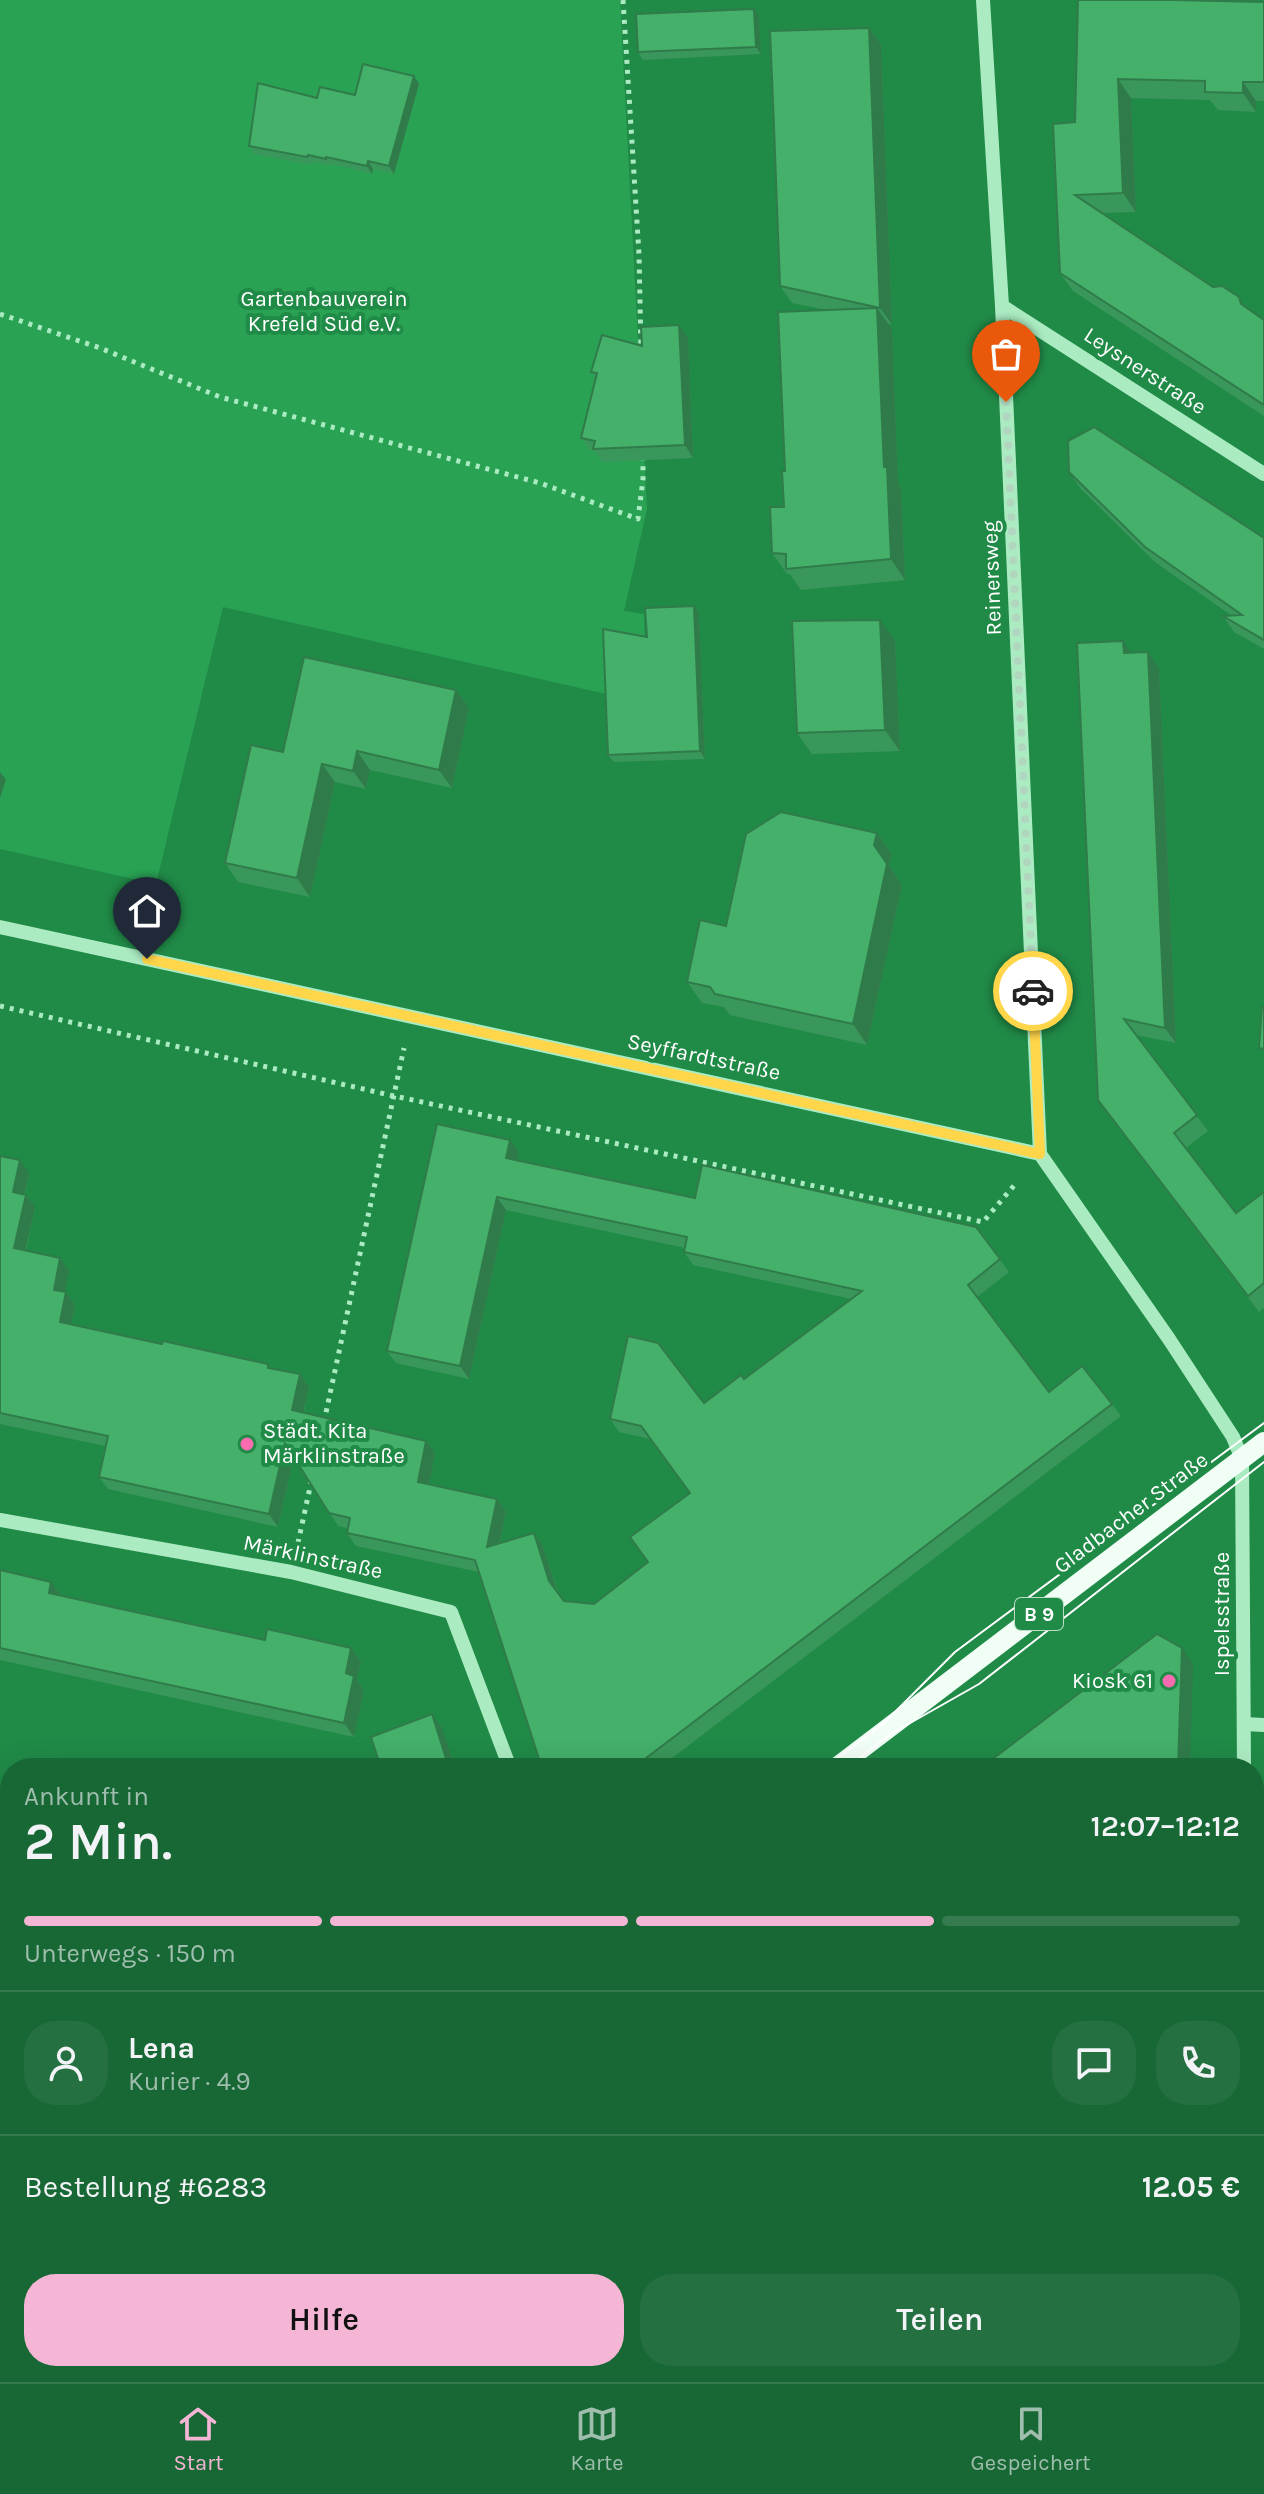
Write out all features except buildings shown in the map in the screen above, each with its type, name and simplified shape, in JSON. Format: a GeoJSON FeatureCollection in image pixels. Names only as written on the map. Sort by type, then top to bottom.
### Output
{"type":"FeatureCollection","features":[{"type":"Feature","properties":{"kind":"main road","name":"Gladbacher Straße"},"geometry":{"type":"LineString","coordinates":[[849,1758],[1264,1442]]}},
{"type":"Feature","properties":{"kind":"street","name":"Reinersweg"},"geometry":{"type":"LineString","coordinates":[[983,0],[1002,306],[1040,1154]]}},
{"type":"Feature","properties":{"kind":"street","name":"Leysnerstraße"},"geometry":{"type":"LineString","coordinates":[[1002,306],[1264,474]]}},
{"type":"Feature","properties":{"kind":"street","name":"Seyffardtstraße"},"geometry":{"type":"LineString","coordinates":[[0,927],[1040,1154]]}},
{"type":"Feature","properties":{"kind":"street"},"geometry":{"type":"LineString","coordinates":[[1040,1154],[1169,1339],[1233,1437],[1242,1459]]}},
{"type":"Feature","properties":{"kind":"street","name":"Ispelsstraße"},"geometry":{"type":"LineString","coordinates":[[1242,1459],[1244,1758]]}},
{"type":"Feature","properties":{"kind":"street","name":"Märklinstraße"},"geometry":{"type":"LineString","coordinates":[[0,1520],[291,1572],[451,1612],[506,1758]]}},
{"type":"Feature","properties":{"kind":"street"},"geometry":{"type":"LineString","coordinates":[[1244,1724],[1264,1725]]}},
{"type":"Feature","properties":{"kind":"path"},"geometry":{"type":"LineString","coordinates":[[623,0],[639,254],[641,359]]}},
{"type":"Feature","properties":{"kind":"path"},"geometry":{"type":"LineString","coordinates":[[0,314],[100,348],[220,397],[540,483],[638,519],[643,449]]}},
{"type":"Feature","properties":{"kind":"path"},"geometry":{"type":"LineString","coordinates":[[0,1006],[394,1096],[983,1222],[1040,1154]]}},
{"type":"Feature","properties":{"kind":"path"},"geometry":{"type":"LineString","coordinates":[[321,1434],[410,1016]]}},
{"type":"Feature","properties":{"kind":"path"},"geometry":{"type":"LineString","coordinates":[[291,1572],[315,1465]]}},
{"type":"Feature","properties":{"kind":"green space","name":"Gartenbauverein Krefeld Süd e.V."},"geometry":{"type":"Polygon","coordinates":[[[0,0],[620,0],[647,509],[624,611],[644,614],[646,703],[223,607],[156,884],[0,849],[0,0]]]}},
{"type":"Feature","properties":{"kind":"tram line"},"geometry":{"type":"LineString","coordinates":[[838,1758],[884,1723],[955,1652],[1264,1423]]}},
{"type":"Feature","properties":{"kind":"tram line"},"geometry":{"type":"LineString","coordinates":[[859,1758],[889,1735],[979,1684],[1264,1462]]}},
{"type":"Feature","properties":{"kind":"way so far"},"geometry":{"type":"LineString","coordinates":[[1006,402],[1033,991]]}},
{"type":"Feature","properties":{"kind":"place","name":"Städt. Kita Märklinstraße"},"geometry":{"type":"Point","coordinates":[247,1444]}},
{"type":"Feature","properties":{"kind":"place","name":"Kiosk 61"},"geometry":{"type":"Point","coordinates":[1169,1681]}},
{"type":"Feature","properties":{"kind":"route"},"geometry":{"type":"LineString","coordinates":[[147,959],[1040,1154],[1033,991]]}}]}
